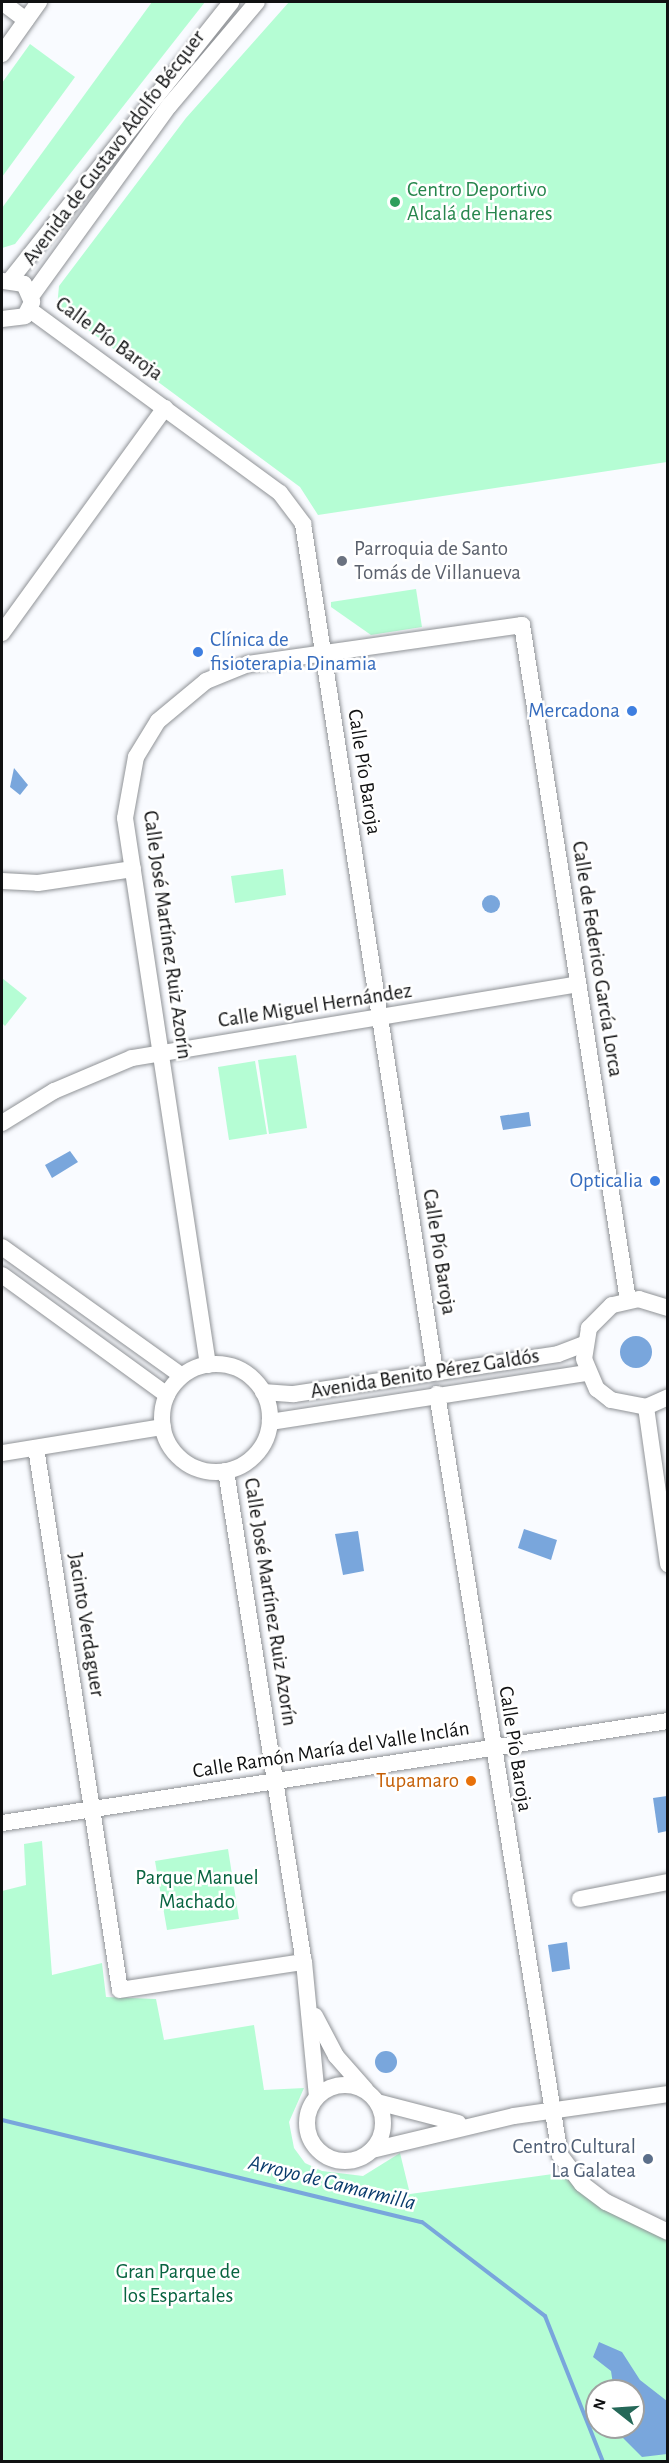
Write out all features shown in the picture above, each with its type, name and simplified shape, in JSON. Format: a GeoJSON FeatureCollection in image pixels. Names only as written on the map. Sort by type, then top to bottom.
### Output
{"type":"FeatureCollection","features":[{"type":"Feature","properties":{"kind":"street"},"geometry":{"type":"LineString","coordinates":[[2,2],[26,20]]}},
{"type":"Feature","properties":{"kind":"street"},"geometry":{"type":"LineString","coordinates":[[2,54],[39,2]]}},
{"type":"Feature","properties":{"kind":"street","name":"Avenida de Gustavo Adolfo Bécquer"},"geometry":{"type":"LineString","coordinates":[[4,280],[231,2]]}},
{"type":"Feature","properties":{"kind":"street","name":"Avenida de Gustavo Adolfo Bécquer"},"geometry":{"type":"LineString","coordinates":[[31,303],[170,106],[257,2]]}},
{"type":"Feature","properties":{"kind":"street","name":"Calle Pío Baroja"},"geometry":{"type":"LineString","coordinates":[[4,280],[24,284],[31,303],[165,408],[280,493],[303,524],[435,1371]]}},
{"type":"Feature","properties":{"kind":"street"},"geometry":{"type":"LineString","coordinates":[[5,325],[31,303]]}},
{"type":"Feature","properties":{"kind":"street"},"geometry":{"type":"LineString","coordinates":[[2,633],[165,408]]}},
{"type":"Feature","properties":{"kind":"street","name":"Calle José Martínez Ruiz Azorín"},"geometry":{"type":"LineString","coordinates":[[208,1365],[125,818],[128,787],[136,757],[158,721],[206,681],[248,664],[522,625]]}},
{"type":"Feature","properties":{"kind":"street","name":"Calle de Federico García Lorca"},"geometry":{"type":"LineString","coordinates":[[522,625],[628,1300]]}},
{"type":"Feature","properties":{"kind":"street"},"geometry":{"type":"LineString","coordinates":[[2,880],[38,883],[133,869]]}},
{"type":"Feature","properties":{"kind":"street","name":"Calle Miguel Hernández"},"geometry":{"type":"LineString","coordinates":[[2,1123],[121,1061],[161,1051],[380,1020],[578,984]]}},
{"type":"Feature","properties":{"kind":"street"},"geometry":{"type":"LineString","coordinates":[[2,1246],[182,1376]]}},
{"type":"Feature","properties":{"kind":"street"},"geometry":{"type":"LineString","coordinates":[[2,1275],[167,1395]]}},
{"type":"Feature","properties":{"kind":"street"},"geometry":{"type":"LineString","coordinates":[[668,1308],[628,1300],[599,1315],[584,1344],[587,1374],[611,1400],[646,1407],[668,1397]]}},
{"type":"Feature","properties":{"kind":"street","name":"Avenida Benito Pérez Galdós"},"geometry":{"type":"LineString","coordinates":[[263,1392],[294,1394],[435,1371],[547,1356],[584,1344]]}},
{"type":"Feature","properties":{"kind":"street"},"geometry":{"type":"LineString","coordinates":[[208,1365],[243,1371],[263,1392],[270,1422],[261,1447],[226,1471],[192,1466],[177,1456],[163,1426],[167,1395],[182,1376],[208,1365]]}},
{"type":"Feature","properties":{"kind":"street","name":"Avenida Benito Pérez Galdós"},"geometry":{"type":"LineString","coordinates":[[270,1422],[437,1394],[587,1374]]}},
{"type":"Feature","properties":{"kind":"street","name":"Calle Pío Baroja"},"geometry":{"type":"LineString","coordinates":[[437,1394],[549,2110],[560,2155],[582,2184],[668,2232]]}},
{"type":"Feature","properties":{"kind":"street"},"geometry":{"type":"LineString","coordinates":[[646,1407],[668,1564]]}},
{"type":"Feature","properties":{"kind":"street"},"geometry":{"type":"LineString","coordinates":[[2,1453],[163,1426]]}},
{"type":"Feature","properties":{"kind":"street","name":"Jacinto Verdaguer"},"geometry":{"type":"LineString","coordinates":[[36,1448],[120,1990],[304,1962]]}},
{"type":"Feature","properties":{"kind":"street","name":"Calle José Martínez Ruiz Azorín"},"geometry":{"type":"LineString","coordinates":[[226,1471],[304,1962],[318,2096]]}},
{"type":"Feature","properties":{"kind":"street","name":"Calle Ramón María del Valle Inclán"},"geometry":{"type":"LineString","coordinates":[[2,1823],[668,1721]]}},
{"type":"Feature","properties":{"kind":"street"},"geometry":{"type":"LineString","coordinates":[[580,1899],[668,1882]]}},
{"type":"Feature","properties":{"kind":"street","name":"Calle José Martínez Ruiz Azorín"},"geometry":{"type":"LineString","coordinates":[[306,1989],[319,2029],[372,2096]]}},
{"type":"Feature","properties":{"kind":"street"},"geometry":{"type":"LineString","coordinates":[[467,2125],[372,2096],[346,2084],[318,2096],[307,2129],[318,2150],[339,2161],[467,2125],[549,2110],[668,2094]]}},
{"type":"Feature","properties":{"kind":"street"},"geometry":{"type":"LineString","coordinates":[[372,2096],[383,2127],[372,2150]]}},
{"type":"Feature","properties":{"kind":"green space"},"geometry":{"type":"Polygon","coordinates":[[[152,2],[205,2],[15,244],[2,248],[2,208],[152,2]]]}},
{"type":"Feature","properties":{"kind":"green space","name":"Centro Deportivo Alcalá de Henares"},"geometry":{"type":"Polygon","coordinates":[[[289,2],[667,2],[667,462],[318,515],[300,487],[57,307],[59,286],[186,118],[289,2]]]}},
{"type":"Feature","properties":{"kind":"green space"},"geometry":{"type":"Polygon","coordinates":[[[30,44],[75,77],[2,177],[2,83],[30,44]]]}},
{"type":"Feature","properties":{"kind":"green space"},"geometry":{"type":"Polygon","coordinates":[[[416,589],[422,627],[371,635],[331,607],[331,602],[416,589]]]}},
{"type":"Feature","properties":{"kind":"green space"},"geometry":{"type":"Polygon","coordinates":[[[283,869],[286,895],[235,903],[231,876],[283,869]]]}},
{"type":"Feature","properties":{"kind":"green space"},"geometry":{"type":"Polygon","coordinates":[[[2,978],[27,998],[5,1026],[2,1023],[2,978]]]}},
{"type":"Feature","properties":{"kind":"green space"},"geometry":{"type":"Polygon","coordinates":[[[296,1055],[307,1128],[269,1134],[258,1060],[296,1055]]]}},
{"type":"Feature","properties":{"kind":"green space"},"geometry":{"type":"Polygon","coordinates":[[[255,1061],[267,1134],[229,1140],[218,1067],[255,1061]]]}},
{"type":"Feature","properties":{"kind":"green space","name":"Gran Parque de los Espartales"},"geometry":{"type":"Polygon","coordinates":[[[42,1841],[52,1975],[102,1963],[106,1997],[156,1999],[164,2040],[254,2025],[264,2090],[304,2088],[289,2122],[294,2148],[305,2163],[322,2171],[363,2176],[400,2153],[410,2194],[560,2173],[668,2237],[667,2461],[2,2461],[2,1891],[26,1885],[24,1844],[42,1841]]]}},
{"type":"Feature","properties":{"kind":"green space","name":"Parque Manuel Machado"},"geometry":{"type":"Polygon","coordinates":[[[228,1849],[239,1919],[167,1930],[155,1861],[228,1849]]]}},
{"type":"Feature","properties":{"kind":"water"},"geometry":{"type":"Polygon","coordinates":[[[14,768],[28,785],[20,795],[10,787],[14,768]]]}},
{"type":"Feature","properties":{"kind":"water"},"geometry":{"type":"Polygon","coordinates":[[[491,895],[497,898],[500,904],[497,910],[491,913],[485,910],[482,904],[485,898],[491,895]]]}},
{"type":"Feature","properties":{"kind":"water"},"geometry":{"type":"Polygon","coordinates":[[[529,1112],[531,1126],[503,1130],[500,1116],[529,1112]]]}},
{"type":"Feature","properties":{"kind":"water"},"geometry":{"type":"Polygon","coordinates":[[[70,1151],[78,1162],[52,1178],[45,1165],[70,1151]]]}},
{"type":"Feature","properties":{"kind":"water"},"geometry":{"type":"Polygon","coordinates":[[[636,1336],[647,1341],[652,1352],[647,1363],[636,1368],[625,1363],[620,1352],[625,1341],[636,1336]]]}},
{"type":"Feature","properties":{"kind":"water"},"geometry":{"type":"Polygon","coordinates":[[[524,1529],[557,1540],[551,1560],[518,1548],[524,1529]]]}},
{"type":"Feature","properties":{"kind":"water"},"geometry":{"type":"Polygon","coordinates":[[[358,1531],[364,1571],[343,1575],[335,1534],[358,1531]]]}},
{"type":"Feature","properties":{"kind":"water"},"geometry":{"type":"Polygon","coordinates":[[[667,1796],[667,1831],[658,1833],[653,1798],[667,1796]]]}},
{"type":"Feature","properties":{"kind":"water"},"geometry":{"type":"Polygon","coordinates":[[[567,1942],[570,1969],[552,1972],[548,1945],[567,1942]]]}},
{"type":"Feature","properties":{"kind":"water"},"geometry":{"type":"Polygon","coordinates":[[[386,2051],[394,2054],[397,2062],[394,2070],[386,2073],[378,2070],[375,2062],[378,2054],[386,2051]]]}},
{"type":"Feature","properties":{"kind":"water"},"geometry":{"type":"Polygon","coordinates":[[[599,2342],[622,2352],[639,2379],[612,2379],[611,2371],[593,2357],[599,2342]]]}},
{"type":"Feature","properties":{"kind":"water"},"geometry":{"type":"Polygon","coordinates":[[[645,2384],[667,2401],[667,2454],[642,2457],[624,2439],[645,2439],[645,2384]]]}},
{"type":"Feature","properties":{"kind":"waterway","name":"Arroyo de Camarmilla"},"geometry":{"type":"LineString","coordinates":[[2,2120],[422,2222],[545,2316],[603,2462]]}},
{"type":"Feature","properties":{"kind":"place","name":"Centro Deportivo Alcalá de Henares"},"geometry":{"type":"Point","coordinates":[395,202]}},
{"type":"Feature","properties":{"kind":"place","name":"Parroquia de Santo Tomás de Villanueva"},"geometry":{"type":"Point","coordinates":[342,561]}},
{"type":"Feature","properties":{"kind":"place","name":"Clínica de fisioterapia Dinamia"},"geometry":{"type":"Point","coordinates":[198,652]}},
{"type":"Feature","properties":{"kind":"place","name":"Mercadona"},"geometry":{"type":"Point","coordinates":[632,711]}},
{"type":"Feature","properties":{"kind":"place","name":"Opticalia"},"geometry":{"type":"Point","coordinates":[655,1181]}},
{"type":"Feature","properties":{"kind":"place","name":"Tupamaro"},"geometry":{"type":"Point","coordinates":[471,1781]}},
{"type":"Feature","properties":{"kind":"place","name":"Centro Cultural La Galatea"},"geometry":{"type":"Point","coordinates":[648,2159]}}]}
